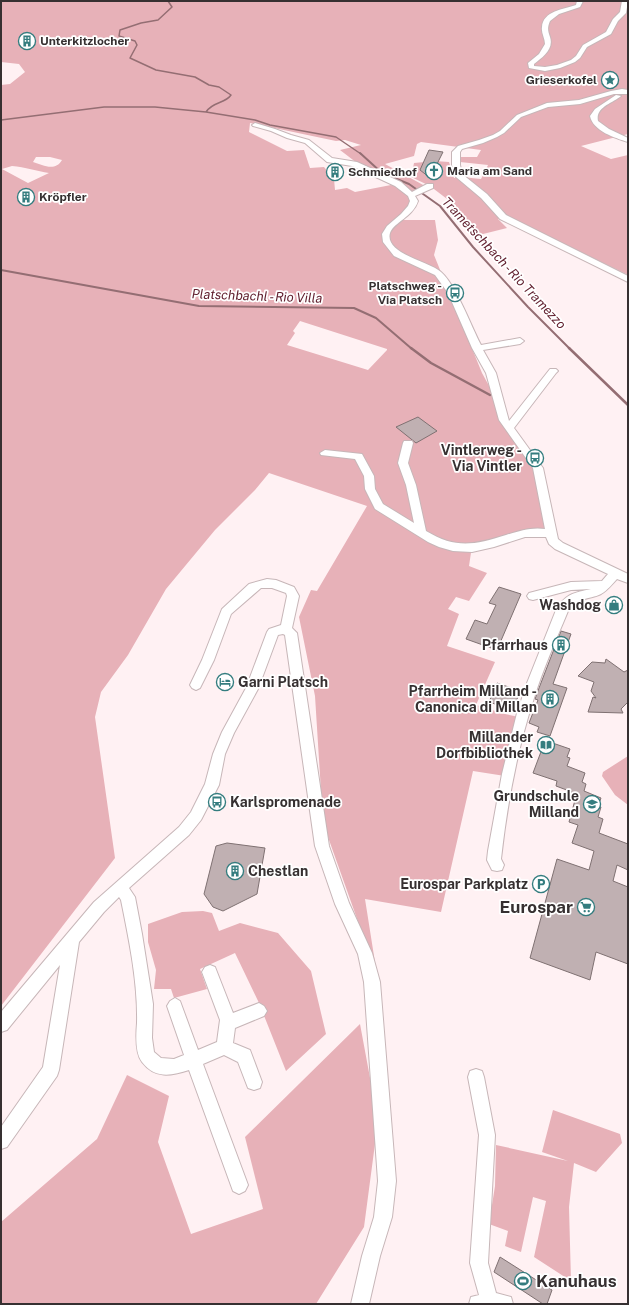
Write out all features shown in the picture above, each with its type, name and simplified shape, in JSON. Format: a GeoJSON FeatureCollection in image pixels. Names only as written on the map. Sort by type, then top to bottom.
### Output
{"type":"FeatureCollection","features":[{"type":"Feature","properties":{"kind":"street"},"geometry":{"type":"LineString","coordinates":[[580,1],[578,6],[558,13],[547,20],[545,25],[548,48],[531,63],[531,67],[545,70],[558,67],[578,58],[584,46],[601,39],[609,33],[615,20],[623,13],[625,1]]}},
{"type":"Feature","properties":{"kind":"street"},"geometry":{"type":"LineString","coordinates":[[628,92],[613,92],[586,100],[547,105],[519,116],[502,132],[495,136],[458,148],[456,152],[456,165],[459,175],[484,196],[503,217],[628,279]]}},
{"type":"Feature","properties":{"kind":"street"},"geometry":{"type":"LineString","coordinates":[[628,92],[601,106],[593,116],[595,122],[602,128],[628,140]]}},
{"type":"Feature","properties":{"kind":"street"},"geometry":{"type":"LineString","coordinates":[[255,125],[274,130],[289,137],[307,141],[330,160],[354,164],[398,184],[412,194],[414,201],[412,207],[392,226],[386,234],[387,242],[397,254],[434,270],[442,277],[452,293],[477,348],[491,373],[504,420],[538,468],[550,534],[553,541],[559,546],[628,579]]}},
{"type":"Feature","properties":{"kind":"street"},"geometry":{"type":"LineString","coordinates":[[412,194],[428,187]]}},
{"type":"Feature","properties":{"kind":"street"},"geometry":{"type":"LineString","coordinates":[[477,348],[520,341]]}},
{"type":"Feature","properties":{"kind":"street"},"geometry":{"type":"LineString","coordinates":[[509,428],[553,371]]}},
{"type":"Feature","properties":{"kind":"street"},"geometry":{"type":"LineString","coordinates":[[408,443],[403,463],[411,485],[421,534]]}},
{"type":"Feature","properties":{"kind":"street"},"geometry":{"type":"LineString","coordinates":[[325,453],[358,456],[369,476],[370,489],[379,506],[439,544],[460,549],[482,547],[527,532],[550,534]]}},
{"type":"Feature","properties":{"kind":"street"},"geometry":{"type":"LineString","coordinates":[[497,866],[494,860],[494,851],[517,735],[543,657],[564,605],[573,597],[600,590],[616,573]]}},
{"type":"Feature","properties":{"kind":"street"},"geometry":{"type":"LineString","coordinates":[[196,685],[208,660],[226,612],[253,587],[266,582],[285,587],[290,590],[293,596],[286,629]]}},
{"type":"Feature","properties":{"kind":"street"},"geometry":{"type":"LineString","coordinates":[[533,596],[571,586],[605,584]]}},
{"type":"Feature","properties":{"kind":"street"},"geometry":{"type":"LineString","coordinates":[[1,1024],[99,907],[184,831],[196,816],[212,785],[219,754],[228,732],[252,688],[272,632],[279,629],[286,629],[291,633],[322,846],[342,904],[365,953],[372,982],[386,1181],[383,1217],[371,1256],[360,1304]]}},
{"type":"Feature","properties":{"kind":"street"},"geometry":{"type":"LineString","coordinates":[[120,887],[128,897],[135,934],[145,1004],[144,1038],[147,1056],[158,1066],[174,1067],[224,1047],[244,1056],[254,1082]]}},
{"type":"Feature","properties":{"kind":"street"},"geometry":{"type":"LineString","coordinates":[[1,1141],[51,1070],[72,938]]}},
{"type":"Feature","properties":{"kind":"street"},"geometry":{"type":"LineString","coordinates":[[210,972],[228,1020],[224,1047]]}},
{"type":"Feature","properties":{"kind":"street"},"geometry":{"type":"LineString","coordinates":[[175,1006],[193,1060],[239,1185]]}},
{"type":"Feature","properties":{"kind":"street"},"geometry":{"type":"LineString","coordinates":[[228,1023],[258,1011]]}},
{"type":"Feature","properties":{"kind":"street"},"geometry":{"type":"LineString","coordinates":[[476,1077],[488,1135],[479,1262],[490,1303]]}},
{"type":"Feature","properties":{"kind":"shaded area"},"geometry":{"type":"Polygon","coordinates":[[[1,1],[628,1],[628,134],[581,146],[611,159],[628,155],[628,275],[505,215],[498,219],[507,228],[479,235],[447,205],[451,202],[430,186],[407,175],[412,173],[414,163],[435,161],[449,162],[454,178],[464,177],[481,179],[488,165],[460,162],[460,157],[477,157],[481,150],[421,142],[417,144],[414,156],[385,164],[425,186],[411,192],[357,163],[340,150],[361,145],[345,140],[336,141],[250,123],[249,132],[287,151],[304,150],[310,168],[324,167],[334,179],[335,190],[347,188],[355,192],[391,185],[397,186],[409,195],[410,204],[403,220],[435,220],[438,240],[434,255],[482,373],[536,472],[545,529],[472,546],[469,566],[487,573],[469,601],[456,597],[448,609],[459,614],[447,646],[495,662],[476,705],[519,717],[505,776],[473,771],[441,912],[365,899],[377,975],[323,823],[315,696],[299,617],[311,590],[317,591],[367,506],[269,473],[255,490],[215,530],[166,589],[128,655],[101,692],[95,717],[115,858],[1,1006],[1,85],[10,84],[25,72],[19,64],[1,62],[1,1]],[[36,157],[33,162],[49,167],[56,166],[62,160],[50,157],[36,157]],[[12,166],[2,169],[28,183],[49,173],[12,166]],[[300,321],[293,331],[295,333],[287,345],[368,370],[387,350],[300,321]]]}},
{"type":"Feature","properties":{"kind":"shaded area"},"geometry":{"type":"Polygon","coordinates":[[[628,756],[628,805],[615,795],[602,776],[603,772],[628,756]]]}},
{"type":"Feature","properties":{"kind":"shaded area"},"geometry":{"type":"Polygon","coordinates":[[[203,911],[212,913],[219,931],[240,923],[278,933],[311,971],[326,1034],[286,1071],[259,1003],[235,953],[200,969],[207,989],[174,998],[171,989],[154,989],[156,970],[148,942],[148,924],[182,912],[203,911]]]}},
{"type":"Feature","properties":{"kind":"shaded area"},"geometry":{"type":"Polygon","coordinates":[[[360,1024],[378,1121],[364,1227],[316,1304],[1,1304],[1,1222],[97,1139],[127,1075],[169,1096],[158,1142],[191,1234],[263,1209],[245,1137],[360,1024]]]}},
{"type":"Feature","properties":{"kind":"shaded area"},"geometry":{"type":"Polygon","coordinates":[[[553,1110],[620,1134],[622,1143],[596,1172],[574,1163],[569,1207],[571,1281],[534,1257],[546,1201],[533,1197],[521,1252],[505,1246],[508,1231],[489,1224],[495,1186],[496,1145],[568,1161],[542,1152],[553,1110]]]}},
{"type":"Feature","properties":{"kind":"building"},"geometry":{"type":"Polygon","coordinates":[[[429,150],[443,152],[429,177],[420,170],[429,150]]]}},
{"type":"Feature","properties":{"kind":"building"},"geometry":{"type":"Polygon","coordinates":[[[418,417],[437,431],[416,443],[396,427],[418,417]]]}},
{"type":"Feature","properties":{"kind":"building"},"geometry":{"type":"Polygon","coordinates":[[[499,587],[521,594],[497,650],[466,639],[475,620],[487,624],[496,605],[489,603],[499,587]]]}},
{"type":"Feature","properties":{"kind":"building","name":"Pfarrheim Milland - Canonica di Millan"},"geometry":{"type":"Polygon","coordinates":[[[561,631],[571,634],[553,684],[567,688],[550,736],[537,732],[539,727],[529,723],[538,700],[535,699],[561,631]]]}},
{"type":"Feature","properties":{"kind":"building"},"geometry":{"type":"Polygon","coordinates":[[[606,659],[624,672],[628,670],[628,702],[621,709],[623,713],[588,712],[593,697],[596,698],[591,691],[594,682],[578,676],[592,662],[605,663],[606,659]]]}},
{"type":"Feature","properties":{"kind":"building"},"geometry":{"type":"Polygon","coordinates":[[[497,683],[520,691],[513,710],[489,702],[497,683]]]}},
{"type":"Feature","properties":{"kind":"building","name":"Eurospar"},"geometry":{"type":"Polygon","coordinates":[[[541,739],[570,749],[567,757],[570,758],[567,766],[585,773],[582,782],[586,784],[584,791],[601,798],[598,806],[601,807],[598,817],[603,819],[599,833],[628,844],[628,870],[617,865],[613,881],[628,887],[628,964],[596,952],[590,980],[530,958],[557,859],[589,870],[594,851],[572,843],[578,825],[569,822],[575,800],[570,799],[572,792],[556,786],[557,781],[533,773],[542,749],[538,747],[541,739]]]}},
{"type":"Feature","properties":{"kind":"building","name":"Chestlan"},"geometry":{"type":"Polygon","coordinates":[[[227,843],[265,848],[257,894],[223,911],[213,907],[204,894],[216,846],[227,843]]]}},
{"type":"Feature","properties":{"kind":"building","name":"Kanuhaus"},"geometry":{"type":"Polygon","coordinates":[[[500,1257],[552,1290],[547,1304],[543,1304],[494,1272],[500,1257]]]}},
{"type":"Feature","properties":{"kind":"waterway"},"geometry":{"type":"LineString","coordinates":[[168,1],[172,7],[158,20],[141,23],[120,30],[119,36],[135,41],[137,45],[130,58],[156,70],[195,77],[209,85],[219,87],[231,95],[226,100],[209,108],[206,112]]}},
{"type":"Feature","properties":{"kind":"waterway","name":"Trametschbach - Rio Tramezzo"},"geometry":{"type":"LineString","coordinates":[[1,120],[104,107],[155,107],[206,112]]}},
{"type":"Feature","properties":{"kind":"waterway","name":"Trametschbach - Rio Tramezzo"},"geometry":{"type":"LineString","coordinates":[[206,112],[255,120],[270,125],[336,137],[361,154]]}},
{"type":"Feature","properties":{"kind":"waterway","name":"Trametschbach - Rio Tramezzo"},"geometry":{"type":"LineString","coordinates":[[360,153],[382,173],[409,184],[440,206],[473,247],[528,307],[569,348]]}},
{"type":"Feature","properties":{"kind":"waterway","name":"Platschbachl - Rio Villa"},"geometry":{"type":"LineString","coordinates":[[1,270],[199,306],[354,308],[376,318],[412,349]]}},
{"type":"Feature","properties":{"kind":"waterway","name":"Platschbachl - Rio Villa"},"geometry":{"type":"LineString","coordinates":[[411,348],[431,363],[490,395]]}},
{"type":"Feature","properties":{"kind":"waterway","name":"Trametschbach - Rio Tramezzo"},"geometry":{"type":"LineString","coordinates":[[569,348],[628,405]]}},
{"type":"Feature","properties":{"kind":"place","name":"Unterkitzlocher"},"geometry":{"type":"Point","coordinates":[27,41]}},
{"type":"Feature","properties":{"kind":"place","name":"Grieserkofel"},"geometry":{"type":"Point","coordinates":[610,80]}},
{"type":"Feature","properties":{"kind":"place","name":"Maria am Sand"},"geometry":{"type":"Point","coordinates":[434,171]}},
{"type":"Feature","properties":{"kind":"place","name":"Schmiedhof"},"geometry":{"type":"Point","coordinates":[335,172]}},
{"type":"Feature","properties":{"kind":"place","name":"Kröpfler"},"geometry":{"type":"Point","coordinates":[26,197]}},
{"type":"Feature","properties":{"kind":"place","name":"Platschweg - Via Platsch"},"geometry":{"type":"Point","coordinates":[455,293]}},
{"type":"Feature","properties":{"kind":"place","name":"Vintlerweg - Via Vintler"},"geometry":{"type":"Point","coordinates":[535,458]}},
{"type":"Feature","properties":{"kind":"place","name":"Washdog"},"geometry":{"type":"Point","coordinates":[614,605]}},
{"type":"Feature","properties":{"kind":"place","name":"Pfarrhaus"},"geometry":{"type":"Point","coordinates":[561,645]}},
{"type":"Feature","properties":{"kind":"place","name":"Garni Platsch"},"geometry":{"type":"Point","coordinates":[225,682]}},
{"type":"Feature","properties":{"kind":"place","name":"Pfarrheim Milland - Canonica di Millan"},"geometry":{"type":"Point","coordinates":[550,699]}},
{"type":"Feature","properties":{"kind":"place","name":"Millander Dorfbibliothek"},"geometry":{"type":"Point","coordinates":[546,745]}},
{"type":"Feature","properties":{"kind":"place","name":"Karlspromenade"},"geometry":{"type":"Point","coordinates":[217,802]}},
{"type":"Feature","properties":{"kind":"place","name":"Grundschule Milland"},"geometry":{"type":"Point","coordinates":[592,804]}},
{"type":"Feature","properties":{"kind":"place","name":"Chestlan"},"geometry":{"type":"Point","coordinates":[235,871]}},
{"type":"Feature","properties":{"kind":"place","name":"Eurospar Parkplatz"},"geometry":{"type":"Point","coordinates":[541,884]}},
{"type":"Feature","properties":{"kind":"place","name":"Eurospar"},"geometry":{"type":"Point","coordinates":[586,907]}},
{"type":"Feature","properties":{"kind":"place","name":"Kanuhaus"},"geometry":{"type":"Point","coordinates":[523,1281]}}]}
